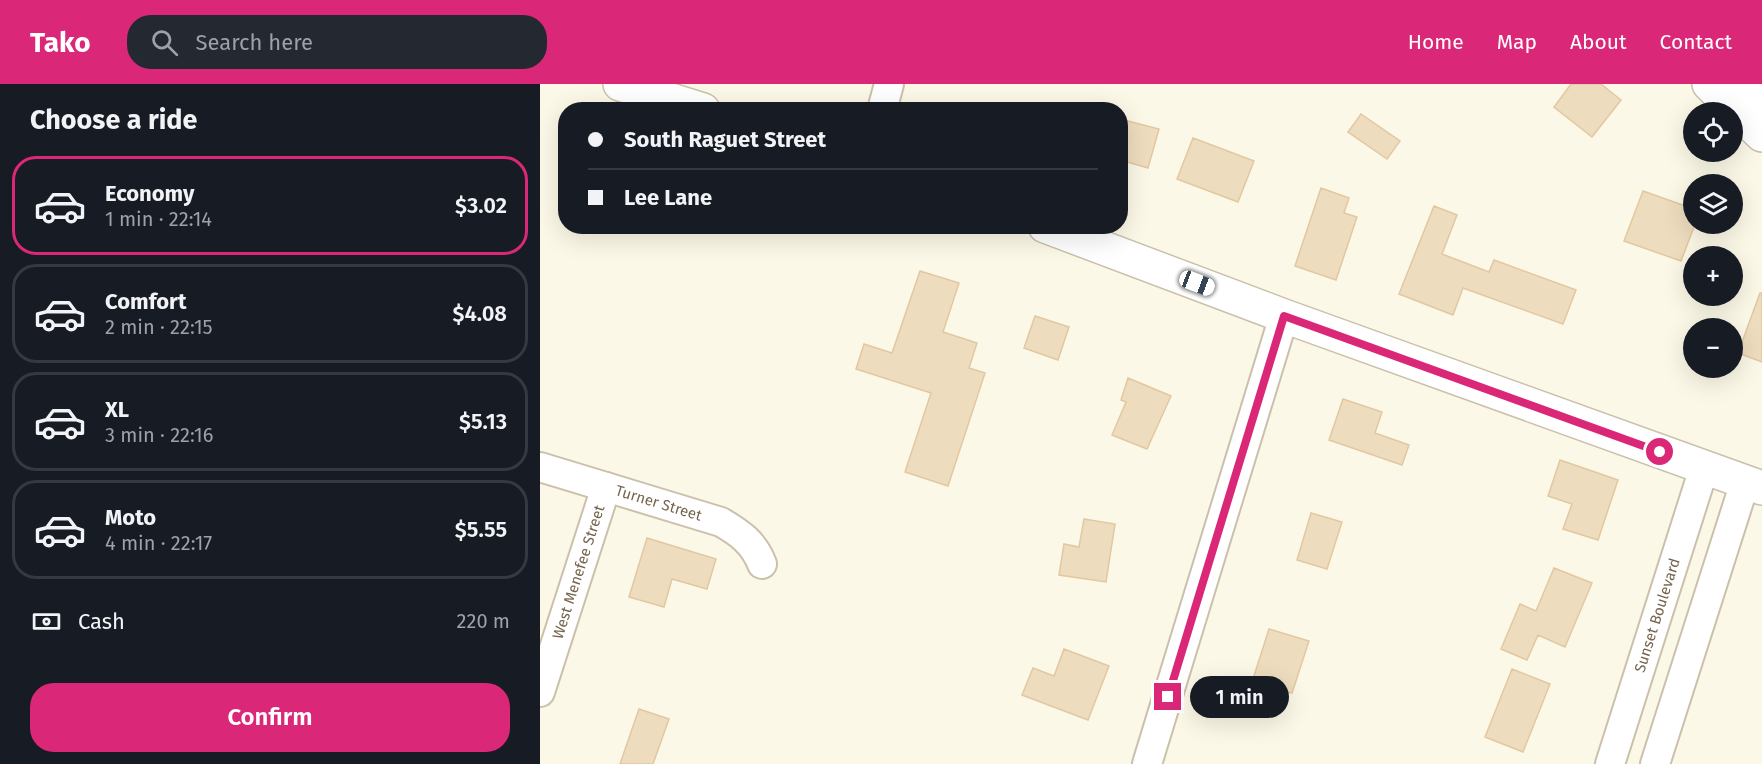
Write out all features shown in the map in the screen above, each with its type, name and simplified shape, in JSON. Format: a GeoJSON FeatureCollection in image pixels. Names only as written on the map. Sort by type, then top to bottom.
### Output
{"type":"FeatureCollection","features":[{"type":"Feature","properties":{"kind":"street"},"geometry":{"type":"LineString","coordinates":[[620,84],[677,102]]}},
{"type":"Feature","properties":{"kind":"street"},"geometry":{"type":"LineString","coordinates":[[884,102],[890,84]]}},
{"type":"Feature","properties":{"kind":"street"},"geometry":{"type":"LineString","coordinates":[[1709,84],[1762,135]]}},
{"type":"Feature","properties":{"kind":"street"},"geometry":{"type":"LineString","coordinates":[[1741,84],[1762,98]]}},
{"type":"Feature","properties":{"kind":"street"},"geometry":{"type":"LineString","coordinates":[[1067,234],[1284,316],[1754,485],[1655,764]]}},
{"type":"Feature","properties":{"kind":"street"},"geometry":{"type":"LineString","coordinates":[[1147,764],[1284,316]]}},
{"type":"Feature","properties":{"kind":"street","name":"Turner Street"},"geometry":{"type":"LineString","coordinates":[[540,467],[721,522],[742,534],[758,552],[762,564]]}},
{"type":"Feature","properties":{"kind":"street","name":"Sunset Boulevard"},"geometry":{"type":"LineString","coordinates":[[1610,764],[1704,468]]}},
{"type":"Feature","properties":{"kind":"street","name":"West Menefee Street"},"geometry":{"type":"LineString","coordinates":[[540,692],[606,486]]}},
{"type":"Feature","properties":{"kind":"building"},"geometry":{"type":"Polygon","coordinates":[[[1571,84],[1601,84],[1621,100],[1592,137],[1554,107],[1571,84]]]}},
{"type":"Feature","properties":{"kind":"building"},"geometry":{"type":"Polygon","coordinates":[[[1361,114],[1400,141],[1387,159],[1348,132],[1361,114]]]}},
{"type":"Feature","properties":{"kind":"building"},"geometry":{"type":"Polygon","coordinates":[[[1128,121],[1159,129],[1148,168],[1128,162],[1128,121]]]}},
{"type":"Feature","properties":{"kind":"building"},"geometry":{"type":"Polygon","coordinates":[[[1193,138],[1254,161],[1238,202],[1177,179],[1193,138]]]}},
{"type":"Feature","properties":{"kind":"building"},"geometry":{"type":"Polygon","coordinates":[[[1321,188],[1349,198],[1344,213],[1357,217],[1336,280],[1295,266],[1321,188]]]}},
{"type":"Feature","properties":{"kind":"building"},"geometry":{"type":"Polygon","coordinates":[[[1643,191],[1683,205],[1683,234],[1691,234],[1687,246],[1683,246],[1681,261],[1624,241],[1643,191]]]}},
{"type":"Feature","properties":{"kind":"building"},"geometry":{"type":"Polygon","coordinates":[[[1434,206],[1457,215],[1442,254],[1489,272],[1494,260],[1576,290],[1563,324],[1463,288],[1453,315],[1399,294],[1434,206]]]}},
{"type":"Feature","properties":{"kind":"building"},"geometry":{"type":"Polygon","coordinates":[[[920,271],[959,283],[943,332],[977,343],[969,368],[985,373],[948,486],[905,472],[931,393],[856,369],[864,344],[892,353],[920,271]]]}},
{"type":"Feature","properties":{"kind":"building"},"geometry":{"type":"Polygon","coordinates":[[[1760,293],[1762,293],[1762,362],[1743,355],[1743,339],[1760,293]]]}},
{"type":"Feature","properties":{"kind":"building"},"geometry":{"type":"Polygon","coordinates":[[[1035,316],[1069,327],[1058,360],[1024,348],[1035,316]]]}},
{"type":"Feature","properties":{"kind":"building"},"geometry":{"type":"Polygon","coordinates":[[[1128,378],[1171,396],[1147,449],[1112,435],[1126,402],[1121,400],[1128,378]]]}},
{"type":"Feature","properties":{"kind":"building"},"geometry":{"type":"Polygon","coordinates":[[[1343,399],[1382,412],[1375,433],[1409,445],[1402,465],[1329,440],[1343,399]]]}},
{"type":"Feature","properties":{"kind":"building"},"geometry":{"type":"Polygon","coordinates":[[[1560,460],[1618,480],[1598,540],[1563,529],[1572,504],[1548,496],[1560,460]]]}},
{"type":"Feature","properties":{"kind":"building"},"geometry":{"type":"Polygon","coordinates":[[[1311,513],[1342,522],[1327,569],[1297,560],[1311,513]]]}},
{"type":"Feature","properties":{"kind":"building"},"geometry":{"type":"Polygon","coordinates":[[[1084,519],[1115,524],[1106,582],[1059,575],[1064,544],[1079,547],[1084,519]]]}},
{"type":"Feature","properties":{"kind":"building"},"geometry":{"type":"Polygon","coordinates":[[[647,538],[716,559],[707,589],[672,579],[664,607],[629,597],[647,538]]]}},
{"type":"Feature","properties":{"kind":"building"},"geometry":{"type":"Polygon","coordinates":[[[1554,568],[1592,583],[1565,647],[1538,635],[1527,660],[1501,649],[1520,604],[1536,611],[1554,568]]]}},
{"type":"Feature","properties":{"kind":"building"},"geometry":{"type":"Polygon","coordinates":[[[1269,629],[1309,641],[1292,693],[1252,682],[1269,629]]]}},
{"type":"Feature","properties":{"kind":"building"},"geometry":{"type":"Polygon","coordinates":[[[1064,649],[1109,666],[1088,720],[1022,695],[1033,668],[1054,676],[1064,649]]]}},
{"type":"Feature","properties":{"kind":"building"},"geometry":{"type":"Polygon","coordinates":[[[1512,669],[1550,684],[1523,752],[1485,737],[1512,669]]]}},
{"type":"Feature","properties":{"kind":"building"},"geometry":{"type":"Polygon","coordinates":[[[639,709],[669,719],[653,764],[620,764],[639,709]]]}},
{"type":"Feature","properties":{"kind":"route"},"geometry":{"type":"LineString","coordinates":[[1168,697],[1284,316],[1660,452]]}}]}
